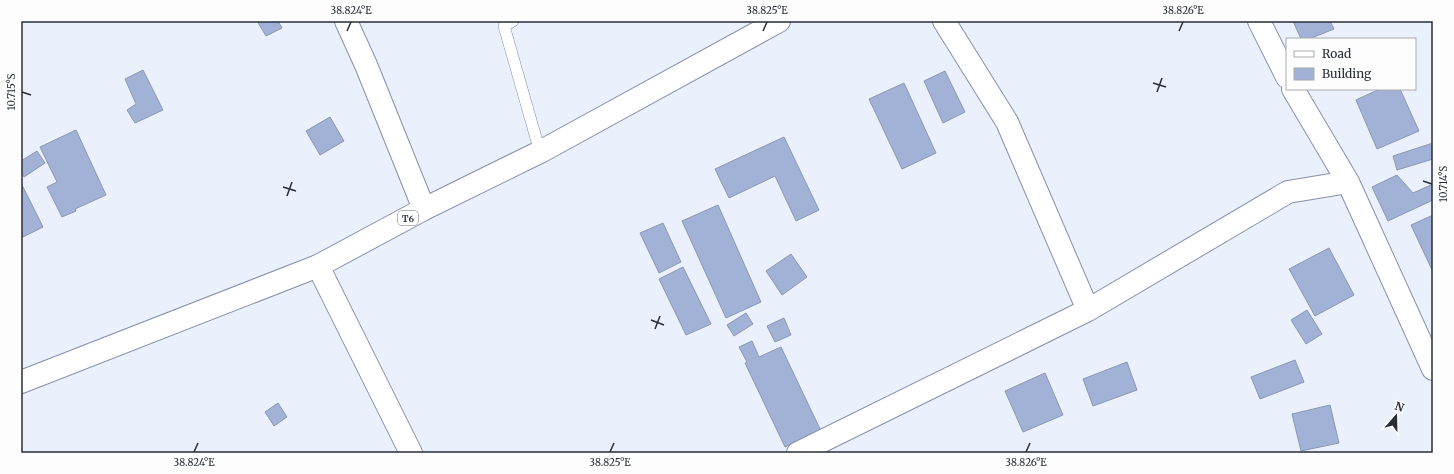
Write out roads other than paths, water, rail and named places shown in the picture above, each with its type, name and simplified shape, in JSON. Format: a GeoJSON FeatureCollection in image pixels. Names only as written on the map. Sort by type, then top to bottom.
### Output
{"type":"FeatureCollection","features":[{"type":"Feature","properties":{"kind":"main road"},"geometry":{"type":"LineString","coordinates":[[346,21],[366,65],[424,209]]}},
{"type":"Feature","properties":{"kind":"main road","name":"T6"},"geometry":{"type":"LineString","coordinates":[[21,382],[318,266],[424,209],[540,152],[779,21]]}},
{"type":"Feature","properties":{"kind":"main road"},"geometry":{"type":"LineString","coordinates":[[944,21],[1007,122],[1088,310]]}},
{"type":"Feature","properties":{"kind":"main road"},"geometry":{"type":"LineString","coordinates":[[1259,21],[1286,75]]}},
{"type":"Feature","properties":{"kind":"main road"},"geometry":{"type":"LineString","coordinates":[[1294,90],[1348,182],[1433,369]]}},
{"type":"Feature","properties":{"kind":"main road"},"geometry":{"type":"LineString","coordinates":[[798,453],[1088,310],[1288,192],[1348,182]]}},
{"type":"Feature","properties":{"kind":"main road"},"geometry":{"type":"LineString","coordinates":[[318,266],[412,453]]}},
{"type":"Feature","properties":{"kind":"lane"},"geometry":{"type":"LineString","coordinates":[[514,21],[504,26],[540,152]]}}]}
